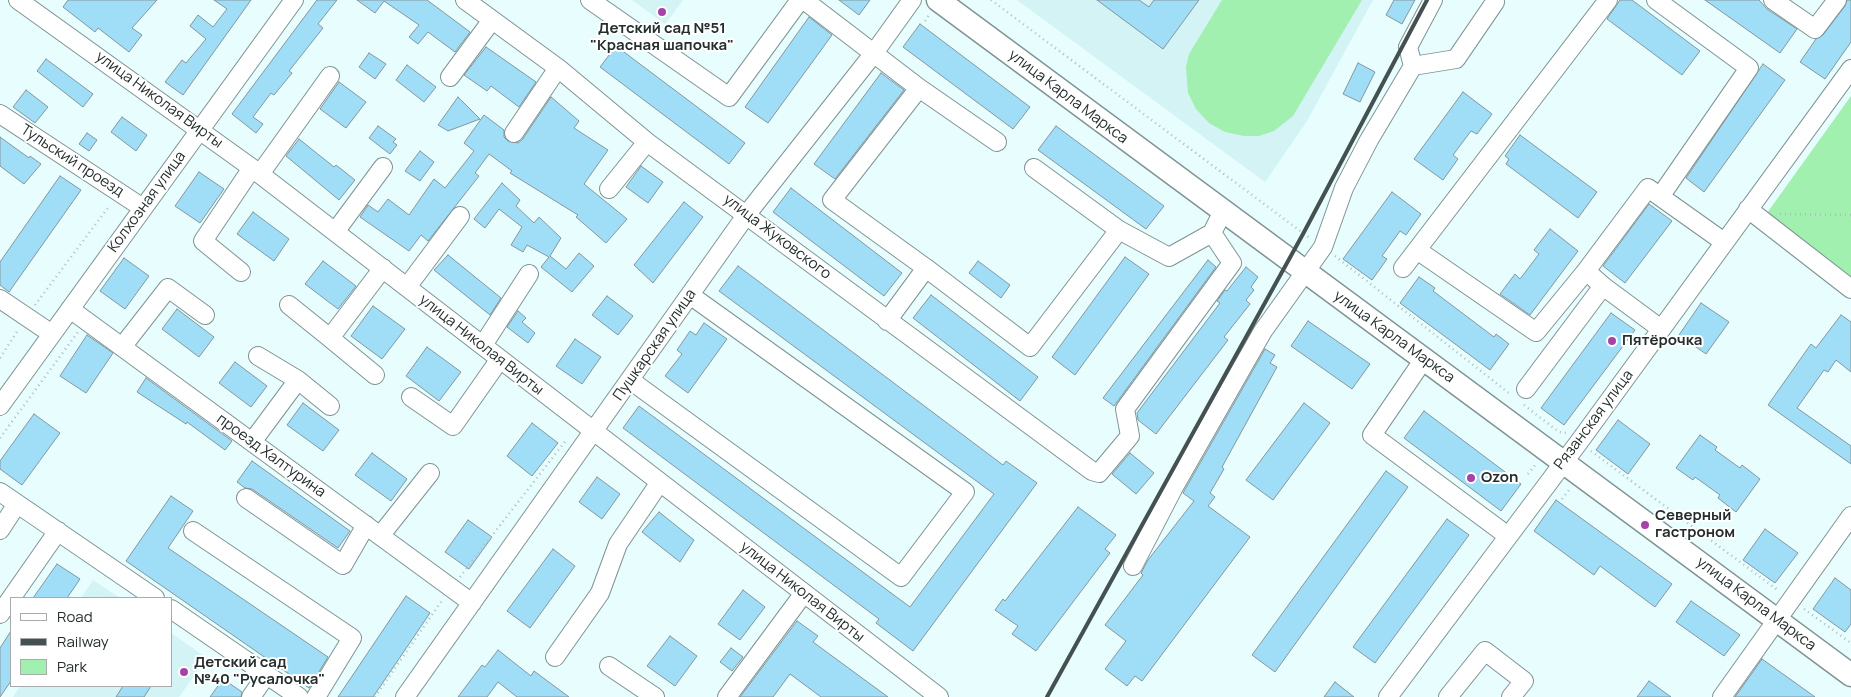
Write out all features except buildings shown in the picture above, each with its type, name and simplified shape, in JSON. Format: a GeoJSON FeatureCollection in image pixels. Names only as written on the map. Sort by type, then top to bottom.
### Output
{"type":"FeatureCollection","features":[{"type":"Feature","properties":{"kind":"main road","name":"улица Карла Маркса"},"geometry":{"type":"LineString","coordinates":[[938,0],[1851,674]]}},
{"type":"Feature","properties":{"kind":"street","name":"улица Николая Вирты"},"geometry":{"type":"LineString","coordinates":[[18,0],[256,171],[939,697]]}},
{"type":"Feature","properties":{"kind":"street","name":"Колхозная улица"},"geometry":{"type":"LineString","coordinates":[[0,406],[294,0]]}},
{"type":"Feature","properties":{"kind":"street","name":"улица Жуковского"},"geometry":{"type":"LineString","coordinates":[[465,0],[558,68],[647,142],[747,214],[887,321],[1092,471],[1099,472],[1130,436],[1125,409],[1232,263],[1212,233]]}},
{"type":"Feature","properties":{"kind":"street"},"geometry":{"type":"LineString","coordinates":[[590,0],[729,97],[802,0],[919,88],[997,142]]}},
{"type":"Feature","properties":{"kind":"street","name":"Пушкарская улица"},"geometry":{"type":"LineString","coordinates":[[405,697],[472,603],[587,427],[630,380],[747,214],[874,53],[912,0]]}},
{"type":"Feature","properties":{"kind":"street"},"geometry":{"type":"LineString","coordinates":[[1133,566],[1174,487],[1249,355],[1304,271],[1323,247],[1344,188],[1369,140],[1413,66],[1408,47],[1433,0]]}},
{"type":"Feature","properties":{"kind":"street"},"geometry":{"type":"LineString","coordinates":[[1403,268],[1608,0]]}},
{"type":"Feature","properties":{"kind":"street"},"geometry":{"type":"LineString","coordinates":[[1656,0],[1749,68],[1664,191]]}},
{"type":"Feature","properties":{"kind":"street"},"geometry":{"type":"LineString","coordinates":[[1773,0],[1815,29],[1837,0]]}},
{"type":"Feature","properties":{"kind":"street"},"geometry":{"type":"LineString","coordinates":[[1413,66],[1456,59],[1495,2]]}},
{"type":"Feature","properties":{"kind":"street"},"geometry":{"type":"LineString","coordinates":[[450,76],[492,20]]}},
{"type":"Feature","properties":{"kind":"street"},"geometry":{"type":"LineString","coordinates":[[514,133],[558,68]]}},
{"type":"Feature","properties":{"kind":"street","name":"Рязанская улица"},"geometry":{"type":"LineString","coordinates":[[1388,697],[1579,442],[1851,70]]}},
{"type":"Feature","properties":{"kind":"street"},"geometry":{"type":"LineString","coordinates":[[241,272],[203,241],[330,76]]}},
{"type":"Feature","properties":{"kind":"street"},"geometry":{"type":"LineString","coordinates":[[919,88],[832,200],[1030,347],[1119,230]]}},
{"type":"Feature","properties":{"kind":"street","name":"Тульский проезд"},"geometry":{"type":"LineString","coordinates":[[0,114],[143,208]]}},
{"type":"Feature","properties":{"kind":"street"},"geometry":{"type":"LineString","coordinates":[[609,189],[647,142]]}},
{"type":"Feature","properties":{"kind":"street"},"geometry":{"type":"LineString","coordinates":[[335,232],[384,167]]}},
{"type":"Feature","properties":{"kind":"street"},"geometry":{"type":"LineString","coordinates":[[1034,168],[1119,230],[1169,257],[1212,233],[1223,211]]}},
{"type":"Feature","properties":{"kind":"street"},"geometry":{"type":"LineString","coordinates":[[1417,250],[1536,332],[1586,271],[1648,188],[1724,242]]}},
{"type":"Feature","properties":{"kind":"street"},"geometry":{"type":"LineString","coordinates":[[1748,209],[1851,289]]}},
{"type":"Feature","properties":{"kind":"street"},"geometry":{"type":"LineString","coordinates":[[407,287],[460,216]]}},
{"type":"Feature","properties":{"kind":"street"},"geometry":{"type":"LineString","coordinates":[[330,338],[382,268]]}},
{"type":"Feature","properties":{"kind":"street"},"geometry":{"type":"LineString","coordinates":[[887,321],[926,268]]}},
{"type":"Feature","properties":{"kind":"street"},"geometry":{"type":"LineString","coordinates":[[1586,271],[1661,329]]}},
{"type":"Feature","properties":{"kind":"street"},"geometry":{"type":"LineString","coordinates":[[483,345],[530,274]]}},
{"type":"Feature","properties":{"kind":"street"},"geometry":{"type":"LineString","coordinates":[[1519,395],[1603,286]]}},
{"type":"Feature","properties":{"kind":"street"},"geometry":{"type":"LineString","coordinates":[[122,347],[168,288],[205,315]]}},
{"type":"Feature","properties":{"kind":"street"},"geometry":{"type":"LineString","coordinates":[[630,380],[901,577],[965,492],[690,295]]}},
{"type":"Feature","properties":{"kind":"street"},"geometry":{"type":"LineString","coordinates":[[0,299],[52,334]]}},
{"type":"Feature","properties":{"kind":"street"},"geometry":{"type":"LineString","coordinates":[[289,305],[375,375]]}},
{"type":"Feature","properties":{"kind":"street","name":"проезд Халтурина"},"geometry":{"type":"LineString","coordinates":[[70,309],[472,603]]}},
{"type":"Feature","properties":{"kind":"street"},"geometry":{"type":"LineString","coordinates":[[258,356],[298,380],[330,406]]}},
{"type":"Feature","properties":{"kind":"street"},"geometry":{"type":"LineString","coordinates":[[411,397],[453,426],[500,358]]}},
{"type":"Feature","properties":{"kind":"street"},"geometry":{"type":"LineString","coordinates":[[1424,359],[1372,434],[1508,536]]}},
{"type":"Feature","properties":{"kind":"street"},"geometry":{"type":"LineString","coordinates":[[252,442],[298,380]]}},
{"type":"Feature","properties":{"kind":"street"},"geometry":{"type":"LineString","coordinates":[[380,536],[430,472]]}},
{"type":"Feature","properties":{"kind":"street"},"geometry":{"type":"LineString","coordinates":[[555,657],[600,593],[618,544],[660,482]]}},
{"type":"Feature","properties":{"kind":"street"},"geometry":{"type":"LineString","coordinates":[[0,492],[154,597]]}},
{"type":"Feature","properties":{"kind":"street"},"geometry":{"type":"LineString","coordinates":[[246,498],[343,565],[366,525]]}},
{"type":"Feature","properties":{"kind":"street"},"geometry":{"type":"LineString","coordinates":[[0,530],[18,504]]}},
{"type":"Feature","properties":{"kind":"street"},"geometry":{"type":"LineString","coordinates":[[1722,697],[1851,516]]}},
{"type":"Feature","properties":{"kind":"street"},"geometry":{"type":"LineString","coordinates":[[12,597],[58,531]]}},
{"type":"Feature","properties":{"kind":"street"},"geometry":{"type":"LineString","coordinates":[[193,531],[352,638],[316,697]]}},
{"type":"Feature","properties":{"kind":"street"},"geometry":{"type":"LineString","coordinates":[[727,697],[804,593]]}},
{"type":"Feature","properties":{"kind":"street"},"geometry":{"type":"LineString","coordinates":[[0,614],[10,600]]}},
{"type":"Feature","properties":{"kind":"street"},"geometry":{"type":"LineString","coordinates":[[172,610],[299,697]]}},
{"type":"Feature","properties":{"kind":"street"},"geometry":{"type":"LineString","coordinates":[[1448,697],[1485,651],[1524,681],[1511,697]]}},
{"type":"Feature","properties":{"kind":"street"},"geometry":{"type":"LineString","coordinates":[[609,666],[655,697]]}},
{"type":"Feature","properties":{"kind":"street"},"geometry":{"type":"LineString","coordinates":[[251,697],[267,674]]}},
{"type":"Feature","properties":{"kind":"path"},"geometry":{"type":"LineString","coordinates":[[991,0],[1519,395],[1559,432],[1565,432],[1579,442],[1851,643]]}},
{"type":"Feature","properties":{"kind":"path"},"geometry":{"type":"LineString","coordinates":[[0,358],[26,317],[120,192]]}},
{"type":"Feature","properties":{"kind":"path"},"geometry":{"type":"LineString","coordinates":[[1776,214],[1851,215]]}},
{"type":"Feature","properties":{"kind":"path"},"geometry":{"type":"LineString","coordinates":[[0,438],[86,321]]}},
{"type":"Feature","properties":{"kind":"path"},"geometry":{"type":"LineString","coordinates":[[375,697],[452,588],[587,427]]}},
{"type":"Feature","properties":{"kind":"shaded area","name":"Детский сад №51 \"Красная шапочка\""},"geometry":{"type":"Polygon","coordinates":[[[632,0],[683,0],[665,24],[632,0]]]}},
{"type":"Feature","properties":{"kind":"shaded area"},"geometry":{"type":"Polygon","coordinates":[[[1017,0],[1373,0],[1307,121],[1265,182],[1017,0]]]}},
{"type":"Feature","properties":{"kind":"shaded area"},"geometry":{"type":"Polygon","coordinates":[[[93,580],[118,597],[82,597],[93,580]]]}},
{"type":"Feature","properties":{"kind":"shaded area","name":"Детский сад №40 \"Русалочка\""},"geometry":{"type":"Polygon","coordinates":[[[172,634],[207,658],[179,697],[13,697],[19,687],[172,687],[172,634]]]}},
{"type":"Feature","properties":{"kind":"green space"},"geometry":{"type":"Polygon","coordinates":[[[1222,0],[1362,0],[1293,116],[1274,131],[1259,136],[1244,136],[1225,132],[1209,123],[1196,109],[1188,93],[1186,67],[1189,54],[1222,0]]]}},
{"type":"Feature","properties":{"kind":"green space"},"geometry":{"type":"Polygon","coordinates":[[[1851,96],[1851,277],[1767,213],[1851,96]]]}},
{"type":"Feature","properties":{"kind":"railway"},"geometry":{"type":"LineString","coordinates":[[1047,697],[1303,234],[1427,0]]}},
{"type":"Feature","properties":{"kind":"place","name":"Детский сад №51 \"Красная шапочка\""},"geometry":{"type":"Point","coordinates":[662,12]}},
{"type":"Feature","properties":{"kind":"place","name":"Пятёрочка"},"geometry":{"type":"Point","coordinates":[1612,341]}},
{"type":"Feature","properties":{"kind":"place","name":"Ozon"},"geometry":{"type":"Point","coordinates":[1471,478]}},
{"type":"Feature","properties":{"kind":"place","name":"Северный гастроном"},"geometry":{"type":"Point","coordinates":[1645,525]}},
{"type":"Feature","properties":{"kind":"place","name":"Детский сад №40 \"Русалочка\""},"geometry":{"type":"Point","coordinates":[184,672]}}]}
